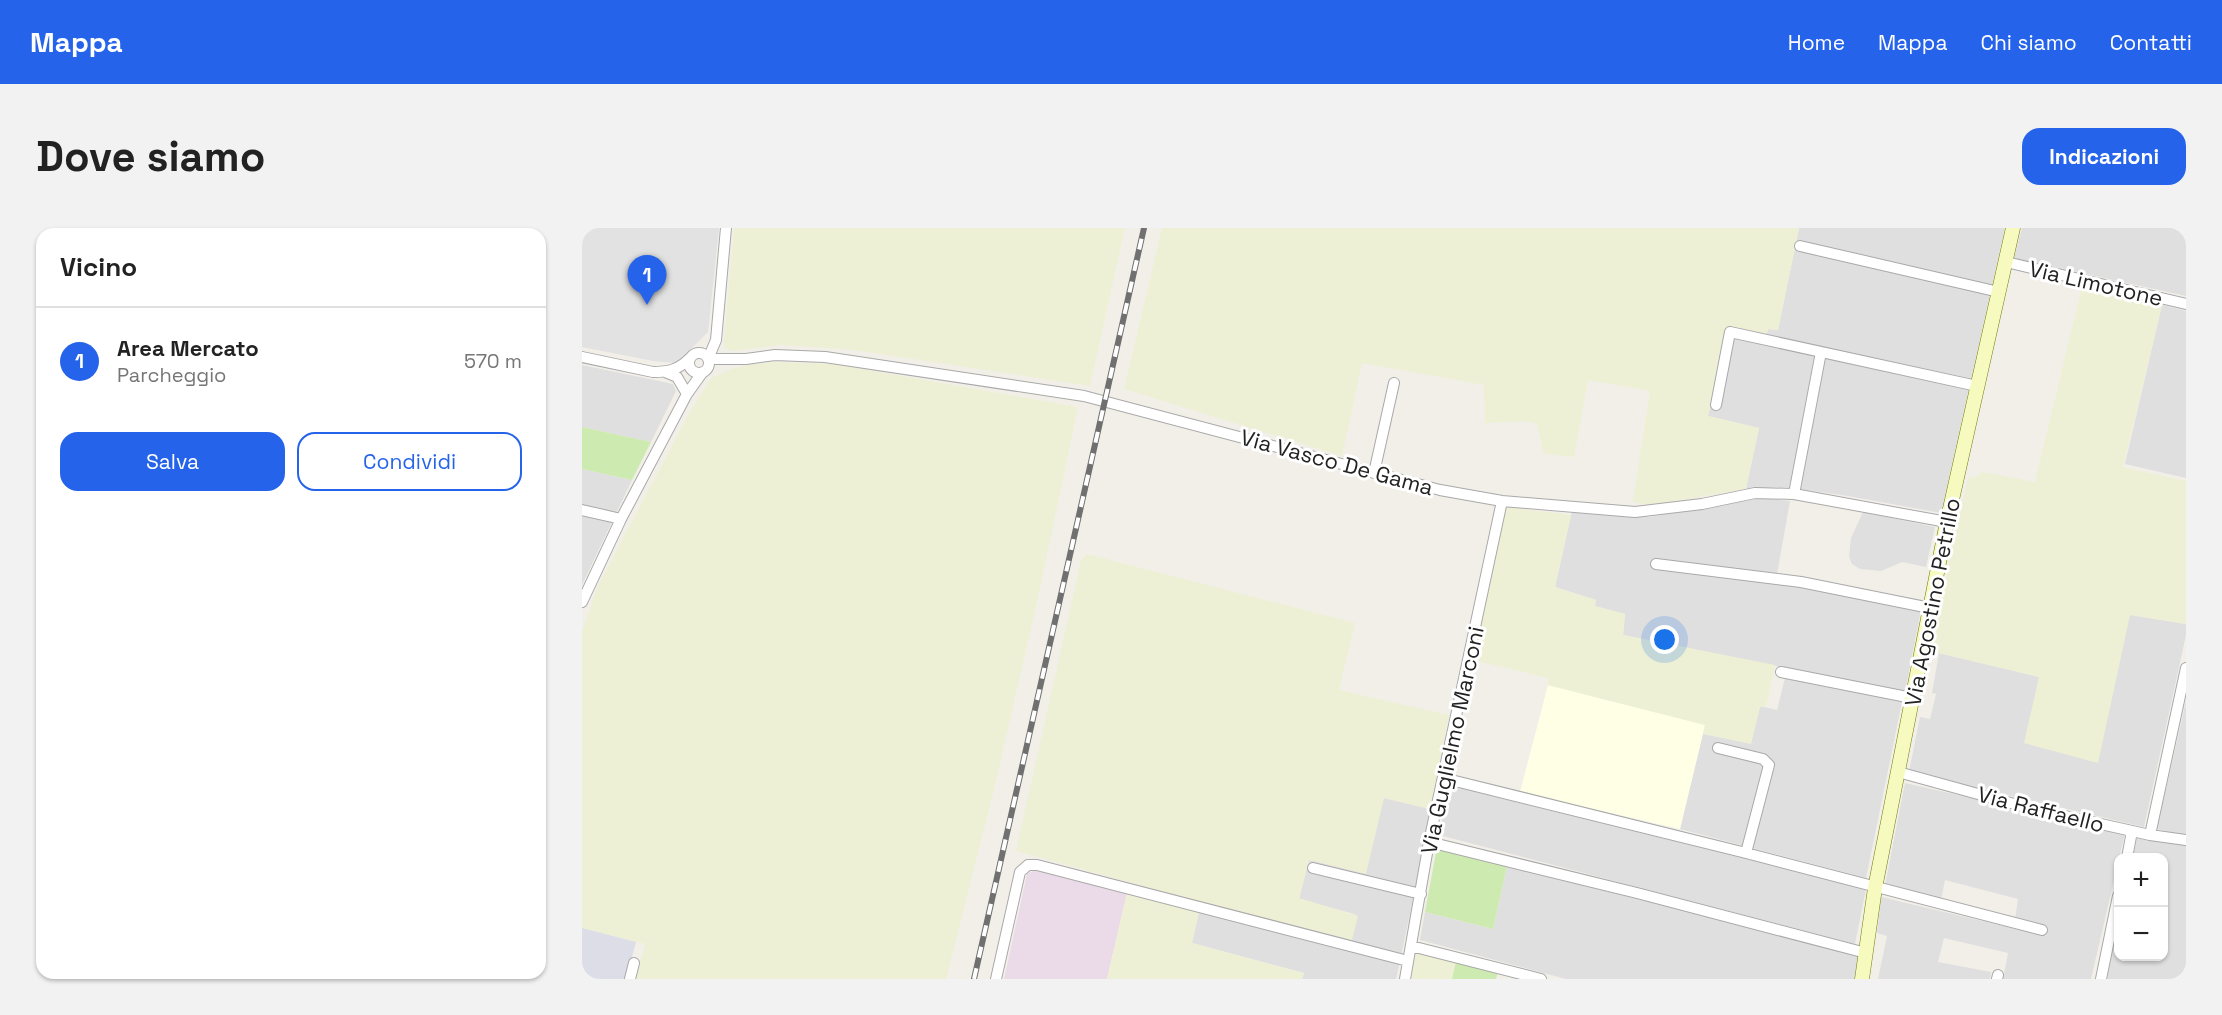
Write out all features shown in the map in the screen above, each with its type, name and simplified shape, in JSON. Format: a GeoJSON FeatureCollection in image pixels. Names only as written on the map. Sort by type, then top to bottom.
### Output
{"type":"FeatureCollection","features":[{"type":"Feature","properties":{"kind":"street"},"geometry":{"type":"LineString","coordinates":[[583,596],[687,394],[706,367],[714,350],[726,228]]}},
{"type":"Feature","properties":{"kind":"street","name":"Via Agostino Petrillo"},"geometry":{"type":"LineString","coordinates":[[1862,979],[1875,888],[1947,522],[2013,228]]}},
{"type":"Feature","properties":{"kind":"street"},"geometry":{"type":"LineString","coordinates":[[1800,246],[1999,292]]}},
{"type":"Feature","properties":{"kind":"street","name":"Via Limotone"},"geometry":{"type":"LineString","coordinates":[[2006,262],[2186,304]]}},
{"type":"Feature","properties":{"kind":"street"},"geometry":{"type":"LineString","coordinates":[[677,377],[682,376],[717,329]]}},
{"type":"Feature","properties":{"kind":"street"},"geometry":{"type":"LineString","coordinates":[[1716,405],[1730,332],[1977,386]]}},
{"type":"Feature","properties":{"kind":"street"},"geometry":{"type":"LineString","coordinates":[[1794,494],[1821,351]]}},
{"type":"Feature","properties":{"kind":"street"},"geometry":{"type":"LineString","coordinates":[[582,357],[653,372],[664,372],[681,367],[704,354],[706,367]]}},
{"type":"Feature","properties":{"kind":"street","name":"Via Vasco De Gama"},"geometry":{"type":"LineString","coordinates":[[706,367],[729,360],[775,355],[825,357],[1084,396],[1440,490],[1502,501],[1635,512],[1702,504],[1755,493],[1794,494],[1947,522]]}},
{"type":"Feature","properties":{"kind":"street"},"geometry":{"type":"LineString","coordinates":[[692,360],[695,373],[706,367]]}},
{"type":"Feature","properties":{"kind":"street"},"geometry":{"type":"LineString","coordinates":[[687,394],[692,360]]}},
{"type":"Feature","properties":{"kind":"street"},"geometry":{"type":"LineString","coordinates":[[664,372],[677,377],[687,394]]}},
{"type":"Feature","properties":{"kind":"street"},"geometry":{"type":"LineString","coordinates":[[1374,472],[1394,383]]}},
{"type":"Feature","properties":{"kind":"street","name":"Via Guglielmo Marconi"},"geometry":{"type":"LineString","coordinates":[[1405,979],[1429,842],[1502,501]]}},
{"type":"Feature","properties":{"kind":"street"},"geometry":{"type":"LineString","coordinates":[[582,510],[621,519]]}},
{"type":"Feature","properties":{"kind":"street"},"geometry":{"type":"LineString","coordinates":[[1656,564],[1801,582],[1930,608]]}},
{"type":"Feature","properties":{"kind":"street"},"geometry":{"type":"LineString","coordinates":[[2150,835],[2186,668]]}},
{"type":"Feature","properties":{"kind":"street"},"geometry":{"type":"LineString","coordinates":[[1781,672],[1912,698]]}},
{"type":"Feature","properties":{"kind":"street"},"geometry":{"type":"LineString","coordinates":[[1718,748],[1763,759],[1769,765],[1746,853]]}},
{"type":"Feature","properties":{"kind":"street","name":"Via Raffaello"},"geometry":{"type":"LineString","coordinates":[[1898,772],[2029,808],[2150,835],[2186,840]]}},
{"type":"Feature","properties":{"kind":"street"},"geometry":{"type":"LineString","coordinates":[[1443,778],[1746,853],[2042,930]]}},
{"type":"Feature","properties":{"kind":"street"},"geometry":{"type":"LineString","coordinates":[[2128,853],[2132,831]]}},
{"type":"Feature","properties":{"kind":"street"},"geometry":{"type":"LineString","coordinates":[[1429,842],[1866,952]]}},
{"type":"Feature","properties":{"kind":"street"},"geometry":{"type":"LineString","coordinates":[[996,979],[1020,872],[1028,865],[1037,865],[1408,961]]}},
{"type":"Feature","properties":{"kind":"street"},"geometry":{"type":"LineString","coordinates":[[1313,868],[1421,894]]}},
{"type":"Feature","properties":{"kind":"street"},"geometry":{"type":"LineString","coordinates":[[2101,979],[2116,907]]}},
{"type":"Feature","properties":{"kind":"street"},"geometry":{"type":"LineString","coordinates":[[1411,946],[1541,979]]}},
{"type":"Feature","properties":{"kind":"street"},"geometry":{"type":"LineString","coordinates":[[630,979],[634,963]]}},
{"type":"Feature","properties":{"kind":"shaded area"},"geometry":{"type":"Polygon","coordinates":[[[582,228],[719,228],[708,332],[675,363],[582,347],[582,228]]]}},
{"type":"Feature","properties":{"kind":"shaded area"},"geometry":{"type":"Polygon","coordinates":[[[734,228],[1125,228],[1090,386],[854,350],[781,345],[731,351],[725,348],[724,342],[734,228]]]}},
{"type":"Feature","properties":{"kind":"shaded area"},"geometry":{"type":"Polygon","coordinates":[[[1162,228],[1799,228],[1778,330],[1768,329],[1765,341],[1726,333],[1708,416],[1759,428],[1746,489],[1653,505],[1633,502],[1650,391],[1588,380],[1574,457],[1544,454],[1537,424],[1526,421],[1485,423],[1484,385],[1362,363],[1342,456],[1124,389],[1162,228]]]}},
{"type":"Feature","properties":{"kind":"shaded area"},"geometry":{"type":"Polygon","coordinates":[[[1799,228],[2005,228],[1941,513],[1786,487],[1746,489],[1759,428],[1708,416],[1726,333],[1765,340],[1768,329],[1778,330],[1799,228]]]}},
{"type":"Feature","properties":{"kind":"shaded area"},"geometry":{"type":"Polygon","coordinates":[[[2022,228],[2186,228],[2186,296],[2014,258],[2022,228]]]}},
{"type":"Feature","properties":{"kind":"shaded area"},"geometry":{"type":"Polygon","coordinates":[[[2082,287],[2162,305],[2123,467],[2186,481],[2186,624],[2130,615],[2098,763],[2024,743],[2039,677],[1930,651],[1968,478],[1978,476],[1982,472],[2035,482],[2082,287]]]}},
{"type":"Feature","properties":{"kind":"shaded area"},"geometry":{"type":"Polygon","coordinates":[[[2162,305],[2186,311],[2186,478],[2125,464],[2162,305]]]}},
{"type":"Feature","properties":{"kind":"shaded area"},"geometry":{"type":"Polygon","coordinates":[[[779,362],[834,364],[1078,407],[1039,593],[993,794],[946,979],[636,979],[645,944],[582,928],[582,632],[597,588],[687,417],[711,378],[731,369],[752,364],[779,362]]]}},
{"type":"Feature","properties":{"kind":"shaded area"},"geometry":{"type":"Polygon","coordinates":[[[582,365],[673,384],[676,391],[651,442],[582,427],[582,365]]]}},
{"type":"Feature","properties":{"kind":"shaded area"},"geometry":{"type":"Polygon","coordinates":[[[582,469],[632,480],[582,585],[582,469]]]}},
{"type":"Feature","properties":{"kind":"shaded area"},"geometry":{"type":"Polygon","coordinates":[[[1763,498],[1790,501],[1777,574],[1923,600],[1905,692],[1623,635],[1625,614],[1594,606],[1596,600],[1555,587],[1572,511],[1649,517],[1763,498]]]}},
{"type":"Feature","properties":{"kind":"shaded area"},"geometry":{"type":"Polygon","coordinates":[[[1507,507],[1571,515],[1555,587],[1596,600],[1595,606],[1625,614],[1623,635],[1775,665],[1766,707],[1760,707],[1751,744],[1703,734],[1705,725],[1548,685],[1548,678],[1472,660],[1507,507]]]}},
{"type":"Feature","properties":{"kind":"shaded area"},"geometry":{"type":"Polygon","coordinates":[[[1863,512],[1935,527],[1926,567],[1902,562],[1881,571],[1860,569],[1852,564],[1849,557],[1851,538],[1863,512]]]}},
{"type":"Feature","properties":{"kind":"shaded area"},"geometry":{"type":"Polygon","coordinates":[[[1087,554],[1355,623],[1339,690],[1449,715],[1430,809],[1384,798],[1366,874],[1309,860],[1299,898],[1358,916],[1352,940],[1201,902],[1016,851],[1081,560],[1087,554]]]}},
{"type":"Feature","properties":{"kind":"shaded area"},"geometry":{"type":"Polygon","coordinates":[[[2131,615],[2186,624],[2186,635],[2144,827],[1909,772],[1920,717],[1930,719],[1936,694],[1932,693],[1939,653],[2039,677],[2131,615]]]}},
{"type":"Feature","properties":{"kind":"shaded area"},"geometry":{"type":"Polygon","coordinates":[[[1785,678],[1902,702],[1866,878],[1680,829],[1703,734],[1751,743],[1760,706],[1777,710],[1785,678]]]}},
{"type":"Feature","properties":{"kind":"shaded area"},"geometry":{"type":"Polygon","coordinates":[[[1548,685],[1705,725],[1680,829],[1520,792],[1548,685]]]}},
{"type":"Feature","properties":{"kind":"shaded area"},"geometry":{"type":"Polygon","coordinates":[[[2186,701],[2186,834],[2177,834],[2157,829],[2186,701]]]}},
{"type":"Feature","properties":{"kind":"shaded area"},"geometry":{"type":"Polygon","coordinates":[[[1905,783],[2125,833],[2120,853],[2114,853],[2114,880],[2091,979],[2003,979],[2008,953],[1944,938],[1938,962],[1991,972],[1990,979],[1878,979],[1887,936],[1877,933],[1881,897],[2046,936],[2048,928],[2015,919],[2018,899],[1945,880],[1941,900],[1885,885],[1905,783]]]}},
{"type":"Feature","properties":{"kind":"shaded area"},"geometry":{"type":"Polygon","coordinates":[[[1448,785],[1866,889],[1855,944],[1439,835],[1448,785]]]}},
{"type":"Feature","properties":{"kind":"shaded area"},"geometry":{"type":"Polygon","coordinates":[[[1384,798],[1430,809],[1396,979],[1302,979],[1304,973],[1192,943],[1201,902],[1358,915],[1299,899],[1309,860],[1384,798]]]}},
{"type":"Feature","properties":{"kind":"shaded area"},"geometry":{"type":"Polygon","coordinates":[[[2137,837],[2186,845],[2186,979],[2107,979],[2114,944],[2114,961],[2168,961],[2168,853],[2134,853],[2137,837]]]}},
{"type":"Feature","properties":{"kind":"shaded area"},"geometry":{"type":"Polygon","coordinates":[[[1507,866],[1860,956],[1856,979],[1566,979],[1420,940],[1425,912],[1493,929],[1507,866]]]}},
{"type":"Feature","properties":{"kind":"shaded area"},"geometry":{"type":"Polygon","coordinates":[[[1035,870],[1127,893],[1107,979],[1004,979],[1027,874],[1035,870]]]}},
{"type":"Feature","properties":{"kind":"shaded area"},"geometry":{"type":"Polygon","coordinates":[[[1127,893],[1199,912],[1192,943],[1304,973],[1302,979],[1107,979],[1127,893]]]}},
{"type":"Feature","properties":{"kind":"shaded area"},"geometry":{"type":"Polygon","coordinates":[[[582,928],[636,942],[626,979],[582,979],[582,928]]]}},
{"type":"Feature","properties":{"kind":"shaded area"},"geometry":{"type":"Polygon","coordinates":[[[1416,952],[1456,962],[1452,979],[1410,979],[1416,952]]]}},
{"type":"Feature","properties":{"kind":"green space"},"geometry":{"type":"Polygon","coordinates":[[[582,427],[651,442],[632,480],[582,469],[582,427]]]}},
{"type":"Feature","properties":{"kind":"green space"},"geometry":{"type":"Polygon","coordinates":[[[1437,847],[1507,866],[1493,929],[1425,912],[1437,847]]]}},
{"type":"Feature","properties":{"kind":"green space"},"geometry":{"type":"Polygon","coordinates":[[[1456,962],[1498,972],[1496,979],[1452,979],[1456,962]]]}},
{"type":"Feature","properties":{"kind":"railway"},"geometry":{"type":"LineString","coordinates":[[974,979],[1144,228]]}},
{"type":"Feature","properties":{"kind":"place","name":"Area Mercato"},"geometry":{"type":"Point","coordinates":[647,305]}}]}
